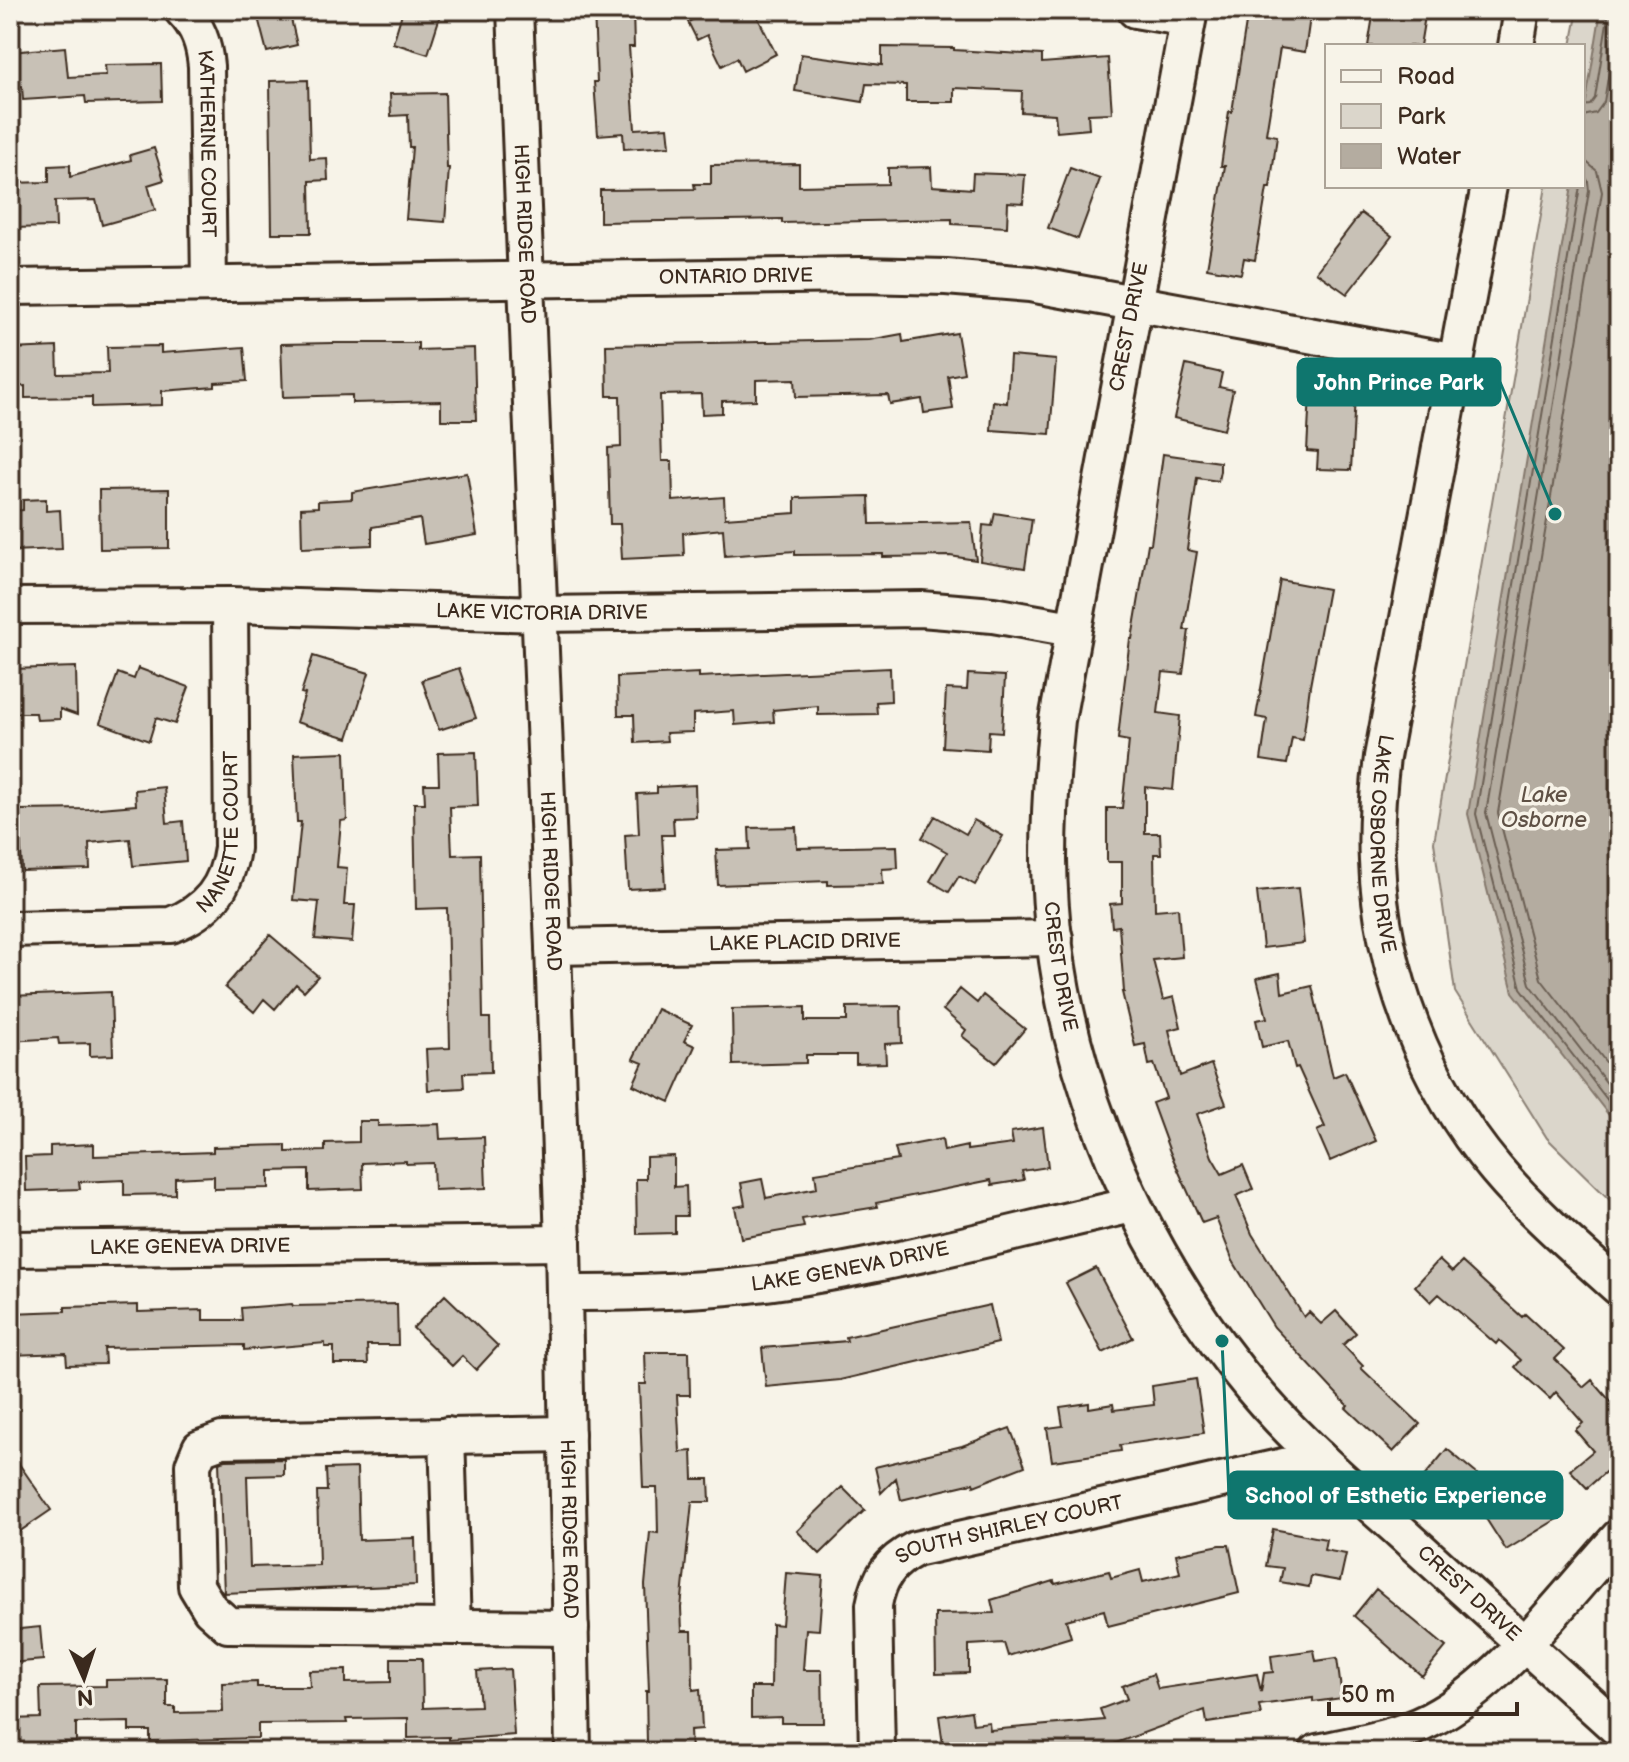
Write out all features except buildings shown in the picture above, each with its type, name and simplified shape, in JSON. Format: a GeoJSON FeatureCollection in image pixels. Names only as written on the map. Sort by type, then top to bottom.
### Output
{"type":"FeatureCollection","features":[{"type":"Feature","properties":{"kind":"street","name":"KATHERINE COURT"},"geometry":{"type":"LineString","coordinates":[[182,10],[197,29],[204,47],[206,66],[209,284]]}},
{"type":"Feature","properties":{"kind":"street","name":"HIGH RIDGE ROAD"},"geometry":{"type":"LineString","coordinates":[[515,10],[563,1243],[573,1752]]}},
{"type":"Feature","properties":{"kind":"street"},"geometry":{"type":"LineString","coordinates":[[1135,10],[1189,15]]}},
{"type":"Feature","properties":{"kind":"street"},"geometry":{"type":"LineString","coordinates":[[1516,44],[1522,10]]}},
{"type":"Feature","properties":{"kind":"street","name":"CREST DRIVE"},"geometry":{"type":"LineString","coordinates":[[1189,15],[1072,629],[1057,720],[1050,790],[1049,861],[1055,938],[1067,1010],[1084,1079],[1133,1205],[1161,1258],[1204,1325],[1250,1385],[1319,1458],[1619,1730]]}},
{"type":"Feature","properties":{"kind":"street","name":"LAKE OSBORNE DRIVE"},"geometry":{"type":"LineString","coordinates":[[1489,188],[1382,757],[1377,799],[1381,903],[1392,965],[1404,1005],[1428,1062],[1458,1117],[1495,1168],[1537,1214],[1619,1288]]}},
{"type":"Feature","properties":{"kind":"street","name":"ONTARIO DRIVE"},"geometry":{"type":"LineString","coordinates":[[10,287],[861,275],[946,277],[1030,284],[1134,301],[1456,362]]}},
{"type":"Feature","properties":{"kind":"street","name":"LAKE VICTORIA DRIVE"},"geometry":{"type":"LineString","coordinates":[[10,606],[230,605],[540,614],[921,609],[993,615],[1072,629]]}},
{"type":"Feature","properties":{"kind":"street","name":"NANETTE COURT"},"geometry":{"type":"LineString","coordinates":[[10,929],[171,925],[189,919],[204,908],[223,885],[230,867],[232,848],[230,605]]}},
{"type":"Feature","properties":{"kind":"street","name":"LAKE PLACID DRIVE"},"geometry":{"type":"LineString","coordinates":[[553,947],[1055,938]]}},
{"type":"Feature","properties":{"kind":"street","name":"LAKE GENEVA DRIVE"},"geometry":{"type":"LineString","coordinates":[[564,1293],[635,1294],[715,1289],[795,1279],[1133,1205]]}},
{"type":"Feature","properties":{"kind":"street","name":"LAKE GENEVA DRIVE"},"geometry":{"type":"LineString","coordinates":[[10,1249],[563,1243]]}},
{"type":"Feature","properties":{"kind":"street"},"geometry":{"type":"LineString","coordinates":[[567,1434],[222,1440],[200,1448],[193,1465],[196,1586],[210,1609],[228,1625],[571,1628]]}},
{"type":"Feature","properties":{"kind":"street"},"geometry":{"type":"LineString","coordinates":[[447,1435],[453,1627]]}},
{"type":"Feature","properties":{"kind":"street","name":"SOUTH SHIRLEY COURT"},"geometry":{"type":"LineString","coordinates":[[877,1752],[874,1605],[877,1586],[885,1570],[899,1557],[915,1549],[1319,1458]]}},
{"type":"Feature","properties":{"kind":"street"},"geometry":{"type":"LineString","coordinates":[[1317,1752],[1393,1735],[1428,1721],[1461,1702],[1524,1643],[1619,1537]]}},
{"type":"Feature","properties":{"kind":"green space","name":"Lake Osborne"},"geometry":{"type":"Polygon","coordinates":[[[1578,10],[1619,10],[1619,1209],[1547,1138],[1455,992],[1434,842],[1546,188],[1585,188],[1585,44],[1571,44],[1578,10]]]}},
{"type":"Feature","properties":{"kind":"water","name":"Lake Osborne"},"geometry":{"type":"Polygon","coordinates":[[[1601,10],[1619,10],[1619,1128],[1513,992],[1468,814],[1572,188],[1585,188],[1585,108],[1601,10]]]}},
{"type":"Feature","properties":{"kind":"place","name":"John Prince Park"},"geometry":{"type":"Point","coordinates":[1555,514]}},
{"type":"Feature","properties":{"kind":"place","name":"School of Esthetic Experience"},"geometry":{"type":"Point","coordinates":[1222,1341]}}]}
